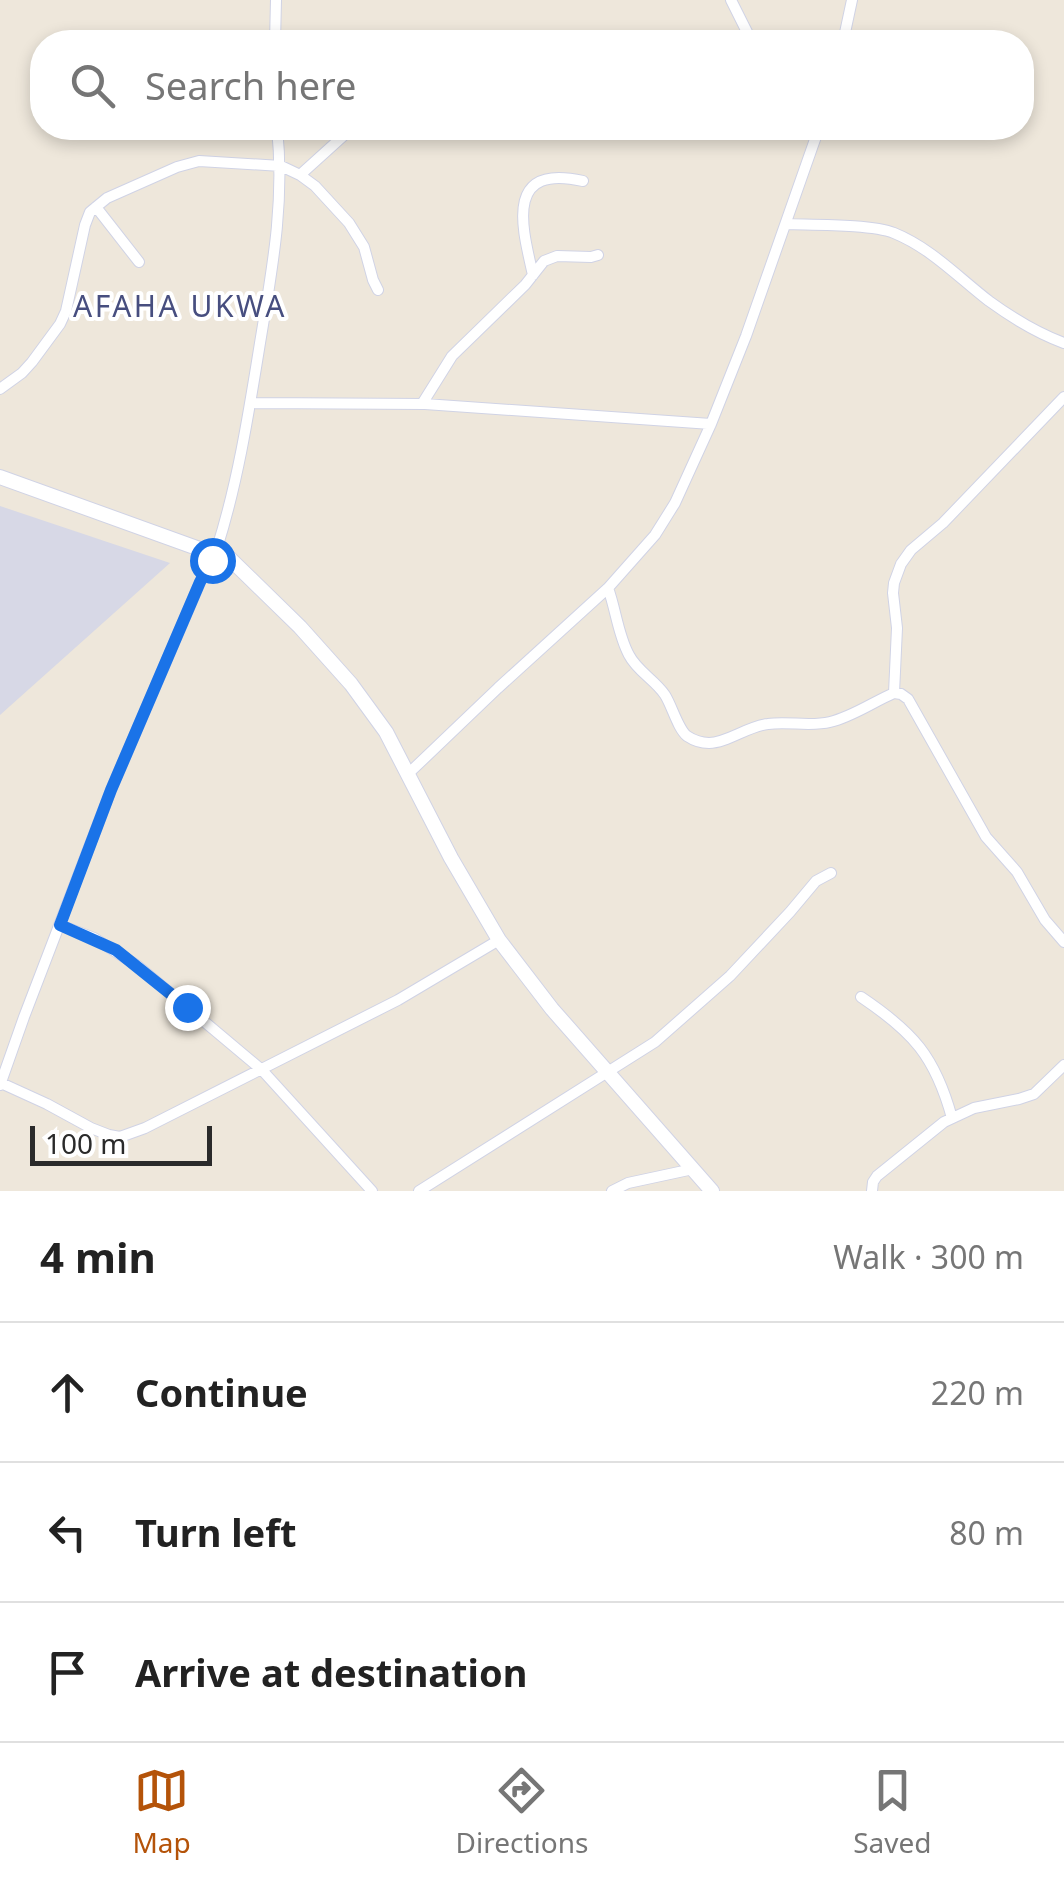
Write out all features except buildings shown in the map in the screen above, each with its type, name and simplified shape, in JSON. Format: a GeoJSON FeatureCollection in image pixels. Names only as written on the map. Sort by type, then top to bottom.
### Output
{"type":"FeatureCollection","features":[{"type":"Feature","properties":{"kind":"street"},"geometry":{"type":"LineString","coordinates":[[275,30],[276,0]]}},
{"type":"Feature","properties":{"kind":"street"},"geometry":{"type":"LineString","coordinates":[[732,0],[746,30]]}},
{"type":"Feature","properties":{"kind":"street"},"geometry":{"type":"LineString","coordinates":[[846,30],[852,0]]}},
{"type":"Feature","properties":{"kind":"street"},"geometry":{"type":"LineString","coordinates":[[278,140],[281,166],[275,252],[251,403],[214,554],[111,790],[0,1084],[91,1128],[120,1137],[146,1128],[398,1000],[499,940]]}},
{"type":"Feature","properties":{"kind":"street"},"geometry":{"type":"LineString","coordinates":[[300,175],[339,140]]}},
{"type":"Feature","properties":{"kind":"street"},"geometry":{"type":"LineString","coordinates":[[409,773],[608,588],[655,535],[675,503],[711,424],[815,140]]}},
{"type":"Feature","properties":{"kind":"street"},"geometry":{"type":"LineString","coordinates":[[0,388],[22,373],[60,324],[70,299],[90,212],[107,198],[177,166],[200,161],[281,166],[300,175],[328,199],[356,234],[368,256],[378,290]]}},
{"type":"Feature","properties":{"kind":"street"},"geometry":{"type":"LineString","coordinates":[[534,276],[524,222],[525,197],[534,185],[548,179],[583,181]]}},
{"type":"Feature","properties":{"kind":"street"},"geometry":{"type":"LineString","coordinates":[[96,206],[139,262]]}},
{"type":"Feature","properties":{"kind":"street"},"geometry":{"type":"LineString","coordinates":[[786,224],[888,231],[917,245],[993,304],[1064,342]]}},
{"type":"Feature","properties":{"kind":"street"},"geometry":{"type":"LineString","coordinates":[[422,404],[452,356],[534,276],[544,260],[552,256],[598,254]]}},
{"type":"Feature","properties":{"kind":"street"},"geometry":{"type":"LineString","coordinates":[[894,693],[898,628],[893,593],[901,564],[1064,397]]}},
{"type":"Feature","properties":{"kind":"street"},"geometry":{"type":"LineString","coordinates":[[251,403],[422,404],[711,424]]}},
{"type":"Feature","properties":{"kind":"street"},"geometry":{"type":"LineString","coordinates":[[0,477],[214,554],[256,582],[351,684],[386,732],[451,858],[499,940],[526,977],[712,1191]]}},
{"type":"Feature","properties":{"kind":"street"},"geometry":{"type":"LineString","coordinates":[[608,588],[631,659],[654,681],[682,730],[694,740],[719,742],[764,724],[832,722],[894,693],[908,699],[986,838],[1017,872],[1044,920],[1064,942]]}},
{"type":"Feature","properties":{"kind":"street"},"geometry":{"type":"LineString","coordinates":[[419,1191],[674,1027],[730,976],[816,881],[831,874]]}},
{"type":"Feature","properties":{"kind":"street"},"geometry":{"type":"LineString","coordinates":[[60,925],[94,938],[127,958],[262,1070],[372,1191]]}},
{"type":"Feature","properties":{"kind":"street"},"geometry":{"type":"LineString","coordinates":[[861,997],[894,1020],[926,1055],[938,1074],[952,1118]]}},
{"type":"Feature","properties":{"kind":"street"},"geometry":{"type":"LineString","coordinates":[[872,1191],[877,1176],[930,1132],[974,1108],[1034,1094],[1064,1065]]}},
{"type":"Feature","properties":{"kind":"street"},"geometry":{"type":"LineString","coordinates":[[612,1191],[628,1183],[693,1169]]}},
{"type":"Feature","properties":{"kind":"shaded area"},"geometry":{"type":"Polygon","coordinates":[[[0,506],[170,563],[0,715],[0,506]]]}},
{"type":"Feature","properties":{"kind":"district","name":"AFAHA UKWA"},"geometry":{"type":"Point","coordinates":[180,307]}},
{"type":"Feature","properties":{"kind":"route"},"geometry":{"type":"LineString","coordinates":[[187,1007],[116,950],[60,925],[111,790],[212,560]]}}]}
